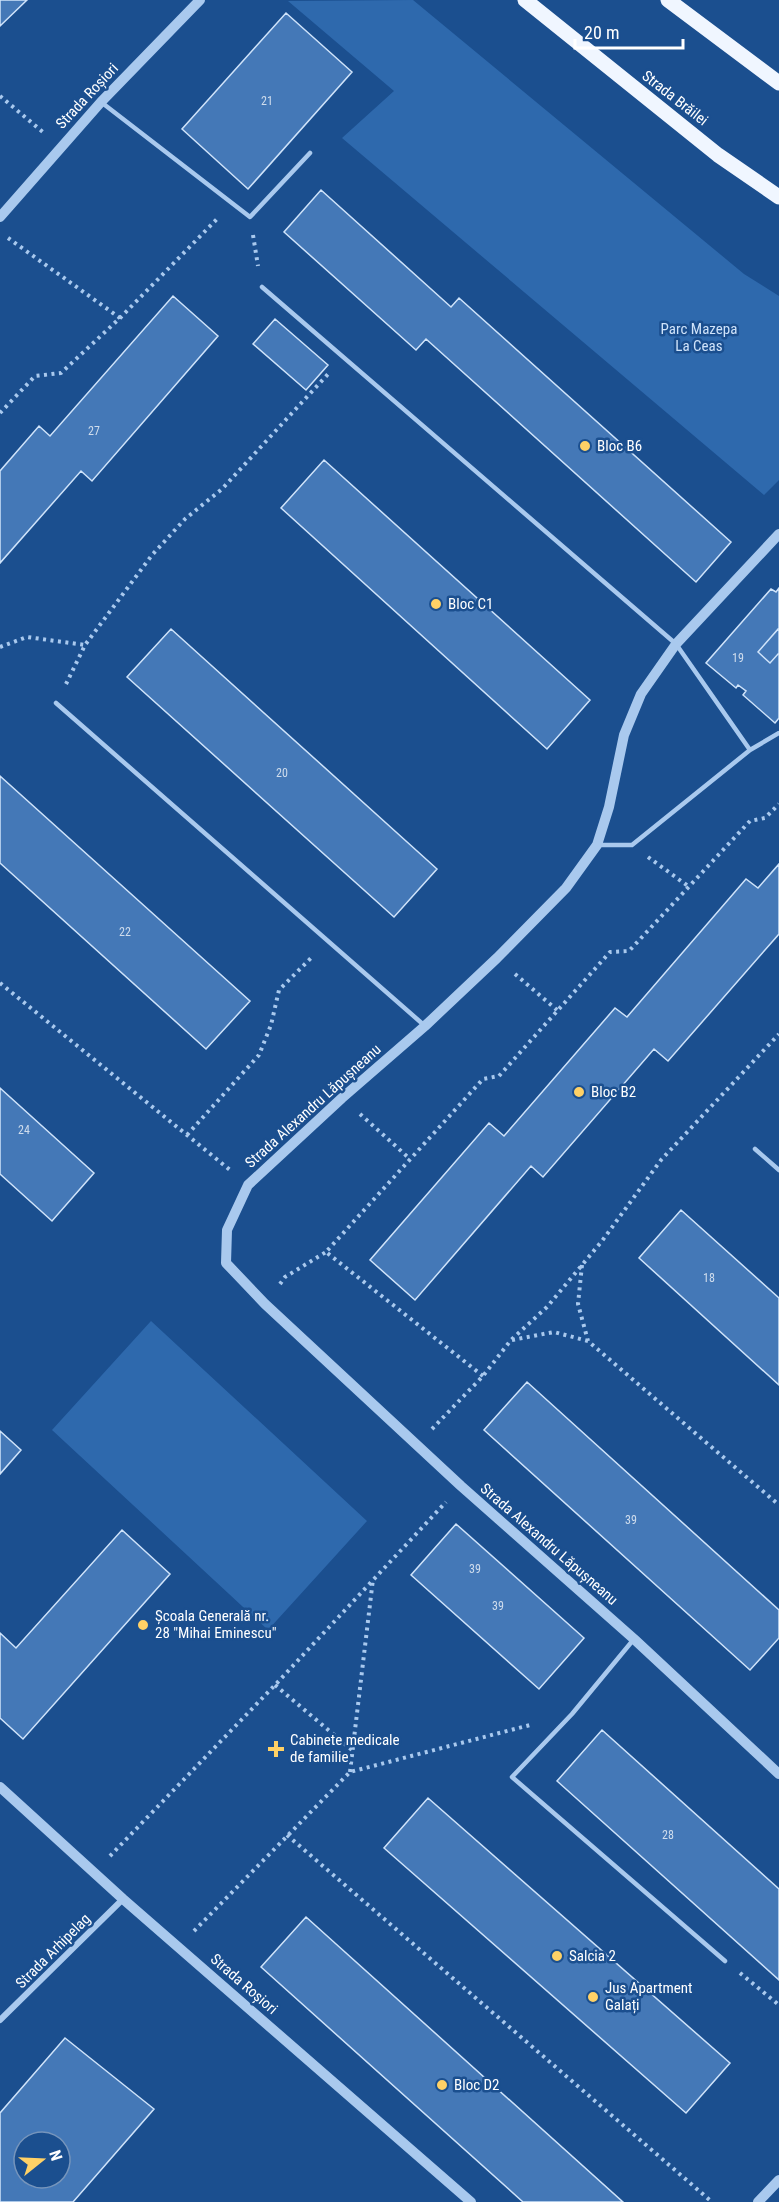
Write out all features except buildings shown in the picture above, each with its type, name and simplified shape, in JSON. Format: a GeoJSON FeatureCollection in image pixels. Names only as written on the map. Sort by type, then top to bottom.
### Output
{"type":"FeatureCollection","features":[{"type":"Feature","properties":{"kind":"main road","name":"Strada Brăilei"},"geometry":{"type":"LineString","coordinates":[[525,0],[718,155],[779,197]]}},
{"type":"Feature","properties":{"kind":"main road"},"geometry":{"type":"LineString","coordinates":[[668,0],[779,83]]}},
{"type":"Feature","properties":{"kind":"street","name":"Strada Roșiori"},"geometry":{"type":"LineString","coordinates":[[0,217],[101,102],[200,0]]}},
{"type":"Feature","properties":{"kind":"street","name":"Strada Alexandru Lăpușneanu"},"geometry":{"type":"LineString","coordinates":[[779,534],[676,644],[641,694],[624,735],[609,807],[597,845],[566,888],[425,1026],[342,1098],[248,1185],[227,1230],[226,1263],[265,1304],[461,1486],[634,1639],[779,1774]]}},
{"type":"Feature","properties":{"kind":"street","name":"Strada Roșiori"},"geometry":{"type":"LineString","coordinates":[[0,1786],[123,1899],[471,2202]]}},
{"type":"Feature","properties":{"kind":"street","name":"Strada Arhipelag"},"geometry":{"type":"LineString","coordinates":[[0,2020],[123,1899]]}},
{"type":"Feature","properties":{"kind":"street"},"geometry":{"type":"LineString","coordinates":[[758,2202],[779,2180]]}},
{"type":"Feature","properties":{"kind":"lane"},"geometry":{"type":"LineString","coordinates":[[101,102],[250,217],[310,153]]}},
{"type":"Feature","properties":{"kind":"lane"},"geometry":{"type":"LineString","coordinates":[[262,286],[676,644],[750,750]]}},
{"type":"Feature","properties":{"kind":"lane"},"geometry":{"type":"LineString","coordinates":[[56,703],[425,1026]]}},
{"type":"Feature","properties":{"kind":"lane"},"geometry":{"type":"LineString","coordinates":[[597,845],[632,845],[750,750],[779,734]]}},
{"type":"Feature","properties":{"kind":"lane"},"geometry":{"type":"LineString","coordinates":[[755,1149],[779,1170]]}},
{"type":"Feature","properties":{"kind":"lane"},"geometry":{"type":"LineString","coordinates":[[634,1639],[572,1714],[512,1777],[725,1961]]}},
{"type":"Feature","properties":{"kind":"path"},"geometry":{"type":"LineString","coordinates":[[0,96],[60,147]]}},
{"type":"Feature","properties":{"kind":"path"},"geometry":{"type":"LineString","coordinates":[[0,413],[35,376],[62,373],[120,318],[232,204]]}},
{"type":"Feature","properties":{"kind":"path"},"geometry":{"type":"LineString","coordinates":[[250,217],[262,286]]}},
{"type":"Feature","properties":{"kind":"path"},"geometry":{"type":"LineString","coordinates":[[0,232],[120,318]]}},
{"type":"Feature","properties":{"kind":"path"},"geometry":{"type":"LineString","coordinates":[[56,703],[85,645],[152,555],[185,519],[222,489],[343,357]]}},
{"type":"Feature","properties":{"kind":"path"},"geometry":{"type":"LineString","coordinates":[[0,647],[27,637],[85,645]]}},
{"type":"Feature","properties":{"kind":"path"},"geometry":{"type":"LineString","coordinates":[[265,1304],[285,1277],[326,1252],[483,1079],[499,1076],[610,952],[629,951],[750,821],[765,818],[779,804]]}},
{"type":"Feature","properties":{"kind":"path"},"geometry":{"type":"LineString","coordinates":[[632,845],[688,886]]}},
{"type":"Feature","properties":{"kind":"path"},"geometry":{"type":"LineString","coordinates":[[187,1135],[259,1055],[271,1025],[279,990],[328,940]]}},
{"type":"Feature","properties":{"kind":"path"},"geometry":{"type":"LineString","coordinates":[[497,958],[557,1010]]}},
{"type":"Feature","properties":{"kind":"path"},"geometry":{"type":"LineString","coordinates":[[0,983],[248,1185]]}},
{"type":"Feature","properties":{"kind":"path"},"geometry":{"type":"LineString","coordinates":[[417,1444],[483,1376],[512,1340],[547,1307],[603,1241],[661,1160],[777,1038]]}},
{"type":"Feature","properties":{"kind":"path"},"geometry":{"type":"LineString","coordinates":[[342,1098],[410,1160]]}},
{"type":"Feature","properties":{"kind":"path"},"geometry":{"type":"LineString","coordinates":[[326,1252],[483,1376]]}},
{"type":"Feature","properties":{"kind":"path"},"geometry":{"type":"LineString","coordinates":[[582,1265],[578,1304],[588,1341]]}},
{"type":"Feature","properties":{"kind":"path"},"geometry":{"type":"LineString","coordinates":[[512,1340],[554,1332],[588,1341],[779,1505]]}},
{"type":"Feature","properties":{"kind":"path"},"geometry":{"type":"LineString","coordinates":[[95,1871],[461,1486]]}},
{"type":"Feature","properties":{"kind":"path"},"geometry":{"type":"LineString","coordinates":[[350,1772],[373,1578]]}},
{"type":"Feature","properties":{"kind":"path"},"geometry":{"type":"LineString","coordinates":[[275,1684],[353,1751]]}},
{"type":"Feature","properties":{"kind":"path"},"geometry":{"type":"LineString","coordinates":[[178,1947],[350,1772],[572,1714]]}},
{"type":"Feature","properties":{"kind":"path"},"geometry":{"type":"LineString","coordinates":[[287,1835],[712,2202]]}},
{"type":"Feature","properties":{"kind":"path"},"geometry":{"type":"LineString","coordinates":[[725,1961],[779,2005]]}},
{"type":"Feature","properties":{"kind":"green space","name":"Parc Mazepa La Ceas"},"geometry":{"type":"Polygon","coordinates":[[[413,0],[744,274],[779,296],[779,480],[764,495],[342,138],[394,91],[288,1],[413,0]]]}},
{"type":"Feature","properties":{"kind":"green space"},"geometry":{"type":"Polygon","coordinates":[[[151,1321],[367,1521],[268,1630],[52,1430],[151,1321]]]}},
{"type":"Feature","properties":{"kind":"place","name":"Bloc B6"},"geometry":{"type":"Point","coordinates":[585,446]}},
{"type":"Feature","properties":{"kind":"place","name":"Bloc C1"},"geometry":{"type":"Point","coordinates":[436,604]}},
{"type":"Feature","properties":{"kind":"place","name":"Bloc B2"},"geometry":{"type":"Point","coordinates":[579,1092]}},
{"type":"Feature","properties":{"kind":"place","name":"Școala Generală nr. 28 \"Mihai Eminescu\""},"geometry":{"type":"Point","coordinates":[143,1625]}},
{"type":"Feature","properties":{"kind":"place","name":"Cabinete medicale de familie"},"geometry":{"type":"Point","coordinates":[276,1749]}},
{"type":"Feature","properties":{"kind":"place","name":"Salcia 2"},"geometry":{"type":"Point","coordinates":[557,1956]}},
{"type":"Feature","properties":{"kind":"place","name":"Jus Apartment Galați"},"geometry":{"type":"Point","coordinates":[593,1997]}},
{"type":"Feature","properties":{"kind":"place","name":"Bloc D2"},"geometry":{"type":"Point","coordinates":[442,2085]}}]}
